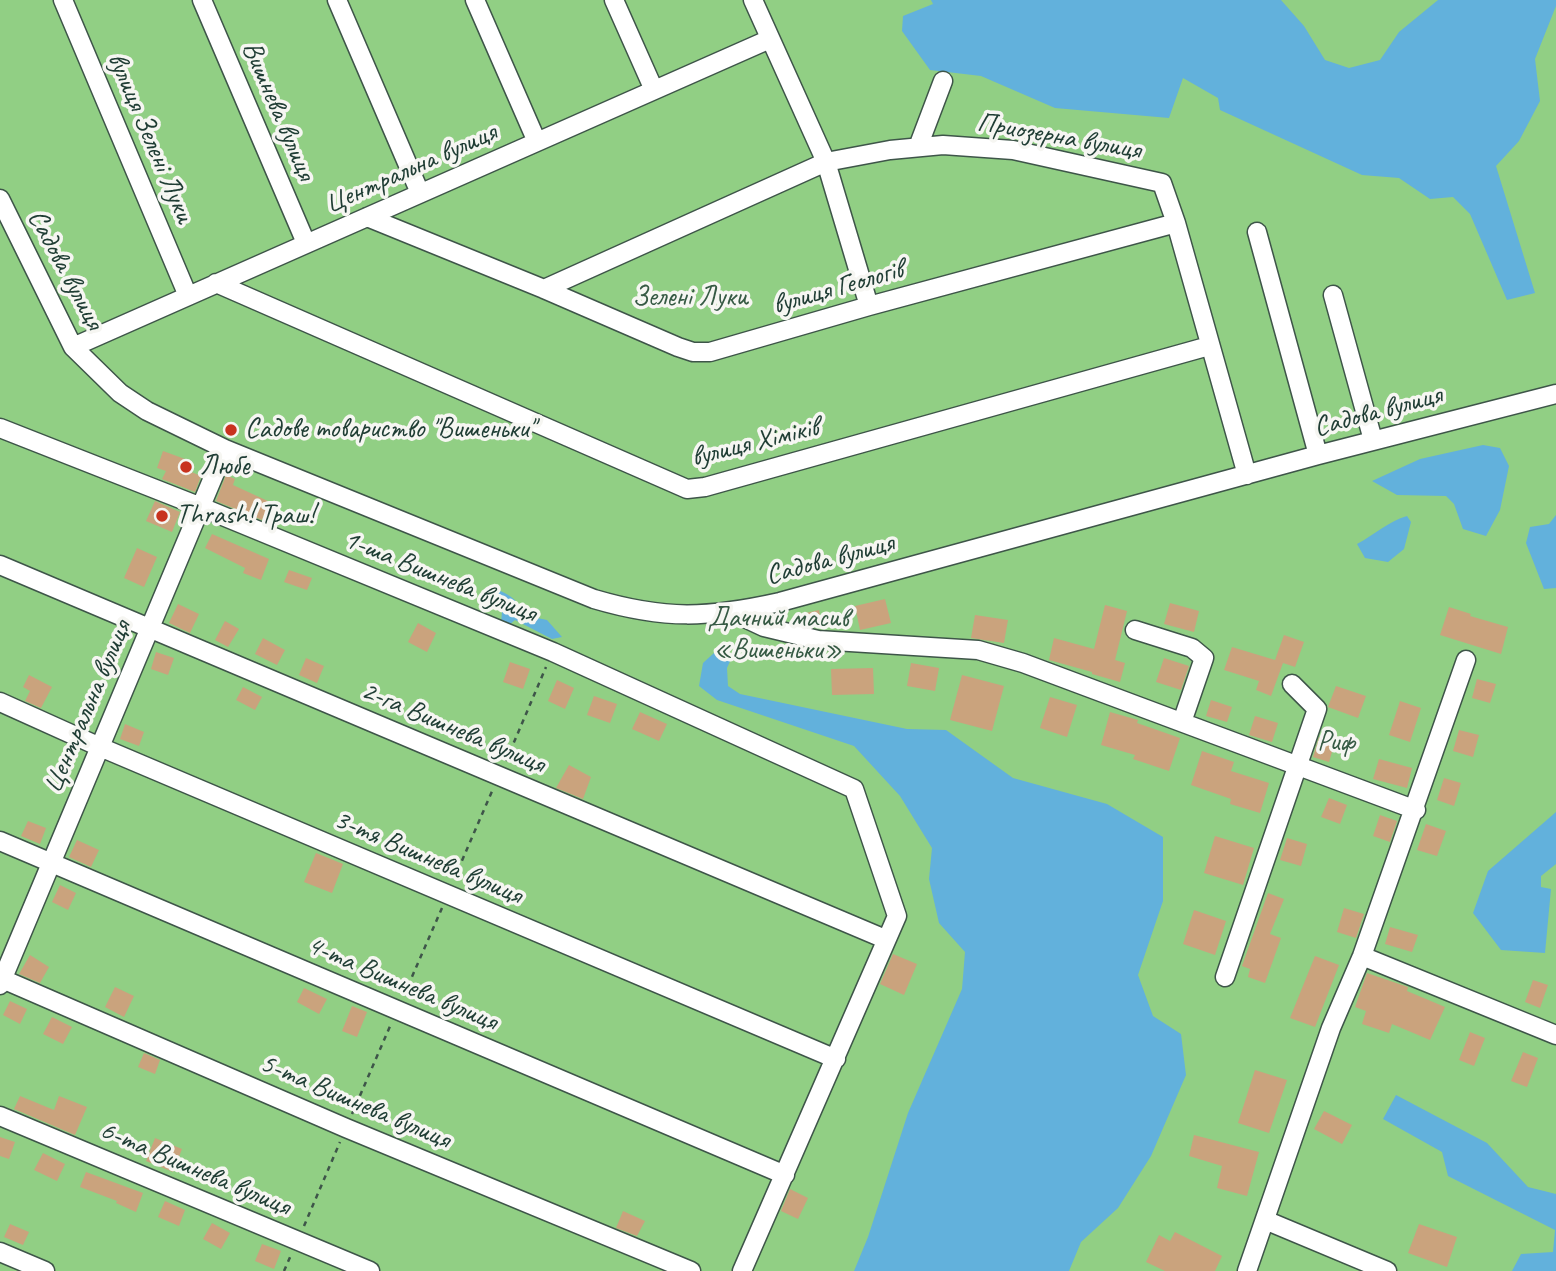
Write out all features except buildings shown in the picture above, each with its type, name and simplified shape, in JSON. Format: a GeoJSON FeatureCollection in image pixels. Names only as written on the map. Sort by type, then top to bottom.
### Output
{"type":"FeatureCollection","features":[{"type":"Feature","properties":{"kind":"street","name":"вулиця Зелені Луки"},"geometry":{"type":"LineString","coordinates":[[63,0],[188,296]]}},
{"type":"Feature","properties":{"kind":"street","name":"Вишнева вулиця"},"geometry":{"type":"LineString","coordinates":[[202,0],[306,243]]}},
{"type":"Feature","properties":{"kind":"street"},"geometry":{"type":"LineString","coordinates":[[337,0],[420,194]]}},
{"type":"Feature","properties":{"kind":"street"},"geometry":{"type":"LineString","coordinates":[[475,0],[537,142]]}},
{"type":"Feature","properties":{"kind":"street"},"geometry":{"type":"LineString","coordinates":[[614,0],[654,90]]}},
{"type":"Feature","properties":{"kind":"street"},"geometry":{"type":"LineString","coordinates":[[753,0],[826,162],[869,306]]}},
{"type":"Feature","properties":{"kind":"street","name":"Центральна вулиця"},"geometry":{"type":"LineString","coordinates":[[73,346],[770,39]]}},
{"type":"Feature","properties":{"kind":"street"},"geometry":{"type":"LineString","coordinates":[[918,148],[943,81]]}},
{"type":"Feature","properties":{"kind":"street","name":"Приозерна вулиця"},"geometry":{"type":"LineString","coordinates":[[544,289],[826,162],[890,150],[943,145],[1013,150],[1162,183],[1176,223],[1247,475]]}},
{"type":"Feature","properties":{"kind":"street","name":"Садова вулиця"},"geometry":{"type":"LineString","coordinates":[[0,200],[4,222],[73,346],[120,393],[147,411],[225,449],[594,598],[631,610],[660,614],[732,612],[780,602],[1373,440],[1556,394]]}},
{"type":"Feature","properties":{"kind":"street","name":"вулиця Геологів"},"geometry":{"type":"LineString","coordinates":[[367,217],[693,352],[710,352],[1176,223]]}},
{"type":"Feature","properties":{"kind":"street"},"geometry":{"type":"LineString","coordinates":[[1257,232],[1318,455]]}},
{"type":"Feature","properties":{"kind":"street","name":"вулиця Хіміків"},"geometry":{"type":"LineString","coordinates":[[216,284],[687,489],[705,487],[1209,345]]}},
{"type":"Feature","properties":{"kind":"street"},"geometry":{"type":"LineString","coordinates":[[1333,295],[1373,440]]}},
{"type":"Feature","properties":{"kind":"street","name":"1-ша Вишнева вулиця"},"geometry":{"type":"LineString","coordinates":[[0,428],[201,507],[553,652],[854,789],[897,916],[885,939]]}},
{"type":"Feature","properties":{"kind":"street","name":"Центральна вулиця"},"geometry":{"type":"LineString","coordinates":[[1,981],[225,449]]}},
{"type":"Feature","properties":{"kind":"street","name":"2-га Вишнева вулиця"},"geometry":{"type":"LineString","coordinates":[[0,565],[885,939]]}},
{"type":"Feature","properties":{"kind":"street"},"geometry":{"type":"LineString","coordinates":[[732,612],[764,627],[818,640],[978,650],[1023,663],[1416,810]]}},
{"type":"Feature","properties":{"kind":"street"},"geometry":{"type":"LineString","coordinates":[[1135,631],[1192,648],[1204,658],[1182,722]]}},
{"type":"Feature","properties":{"kind":"street"},"geometry":{"type":"LineString","coordinates":[[1247,1271],[1331,1028],[1363,956],[1416,810],[1466,660]]}},
{"type":"Feature","properties":{"kind":"street"},"geometry":{"type":"LineString","coordinates":[[1225,977],[1317,709],[1292,684]]}},
{"type":"Feature","properties":{"kind":"street","name":"3-тя Вишнева вулиця"},"geometry":{"type":"LineString","coordinates":[[0,702],[100,747],[836,1059]]}},
{"type":"Feature","properties":{"kind":"street","name":"4-та Вишнева вулиця"},"geometry":{"type":"LineString","coordinates":[[0,841],[785,1175]]}},
{"type":"Feature","properties":{"kind":"street"},"geometry":{"type":"LineString","coordinates":[[742,1271],[836,1059],[885,939]]}},
{"type":"Feature","properties":{"kind":"street"},"geometry":{"type":"LineString","coordinates":[[1363,956],[1556,1035]]}},
{"type":"Feature","properties":{"kind":"street","name":"5-та Вишнева вулиця"},"geometry":{"type":"LineString","coordinates":[[1,981],[691,1271]]}},
{"type":"Feature","properties":{"kind":"street","name":"6-та Вишнева вулиця"},"geometry":{"type":"LineString","coordinates":[[0,1116],[370,1271]]}},
{"type":"Feature","properties":{"kind":"street"},"geometry":{"type":"LineString","coordinates":[[1265,1220],[1387,1271]]}},
{"type":"Feature","properties":{"kind":"street"},"geometry":{"type":"LineString","coordinates":[[0,1252],[45,1271]]}},
{"type":"Feature","properties":{"kind":"path"},"geometry":{"type":"LineString","coordinates":[[284,1271],[553,652]]}},
{"type":"Feature","properties":{"kind":"green space","name":"Дачний масив «Вишеньки»"},"geometry":{"type":"Polygon","coordinates":[[[0,0],[1556,0],[1556,1271],[0,1271],[0,0]]]}},
{"type":"Feature","properties":{"kind":"water"},"geometry":{"type":"Polygon","coordinates":[[[931,0],[1281,0],[1304,26],[1325,60],[1349,68],[1380,60],[1399,32],[1438,0],[1556,0],[1535,59],[1540,101],[1519,141],[1496,166],[1535,293],[1507,300],[1470,214],[1453,197],[1430,199],[1399,178],[1362,175],[1220,110],[1218,98],[1183,78],[1169,118],[1055,108],[981,76],[930,70],[902,31],[903,16],[933,4],[931,0]]]}},
{"type":"Feature","properties":{"kind":"water"},"geometry":{"type":"Polygon","coordinates":[[[1483,445],[1500,448],[1509,466],[1500,510],[1486,536],[1463,529],[1454,504],[1446,496],[1397,495],[1372,481],[1420,459],[1483,445]]]}},
{"type":"Feature","properties":{"kind":"water"},"geometry":{"type":"Polygon","coordinates":[[[1556,515],[1556,588],[1544,589],[1526,543],[1530,527],[1549,524],[1556,515]]]}},
{"type":"Feature","properties":{"kind":"water"},"geometry":{"type":"Polygon","coordinates":[[[1407,516],[1411,522],[1404,549],[1388,562],[1365,558],[1357,544],[1407,516]]]}},
{"type":"Feature","properties":{"kind":"water"},"geometry":{"type":"Polygon","coordinates":[[[498,590],[520,606],[523,615],[547,620],[562,637],[552,639],[515,620],[508,626],[501,625],[502,611],[493,608],[487,597],[498,590]]]}},
{"type":"Feature","properties":{"kind":"water"},"geometry":{"type":"Polygon","coordinates":[[[715,652],[732,657],[727,668],[728,686],[740,694],[907,729],[946,730],[1013,778],[1107,804],[1163,837],[1163,901],[1138,975],[1153,1016],[1181,1034],[1186,1075],[1151,1156],[1118,1208],[1081,1242],[1069,1271],[854,1271],[868,1237],[908,1113],[962,989],[965,952],[939,923],[929,879],[932,848],[900,796],[854,746],[717,700],[699,686],[703,663],[715,652]]]}},
{"type":"Feature","properties":{"kind":"water"},"geometry":{"type":"Polygon","coordinates":[[[1556,812],[1556,864],[1541,876],[1541,887],[1551,889],[1545,953],[1501,950],[1473,913],[1488,871],[1556,812]]]}},
{"type":"Feature","properties":{"kind":"water"},"geometry":{"type":"Polygon","coordinates":[[[1396,1095],[1487,1143],[1528,1187],[1556,1194],[1556,1271],[1512,1271],[1521,1254],[1553,1252],[1555,1230],[1448,1176],[1442,1152],[1383,1119],[1396,1095]]]}},
{"type":"Feature","properties":{"kind":"place","name":"Садове товариство \"Вишеньки\""},"geometry":{"type":"Point","coordinates":[231,430]}},
{"type":"Feature","properties":{"kind":"place","name":"Любе"},"geometry":{"type":"Point","coordinates":[186,467]}},
{"type":"Feature","properties":{"kind":"place","name":"Thrash! Траш!"},"geometry":{"type":"Point","coordinates":[162,516]}},
{"type":"Feature","properties":{"kind":"park label","name":"Зелені Луки"},"geometry":{"type":"Point","coordinates":[690,298]}},
{"type":"Feature","properties":{"kind":"park label","name":"Риф"},"geometry":{"type":"Point","coordinates":[1336,743]}}]}
